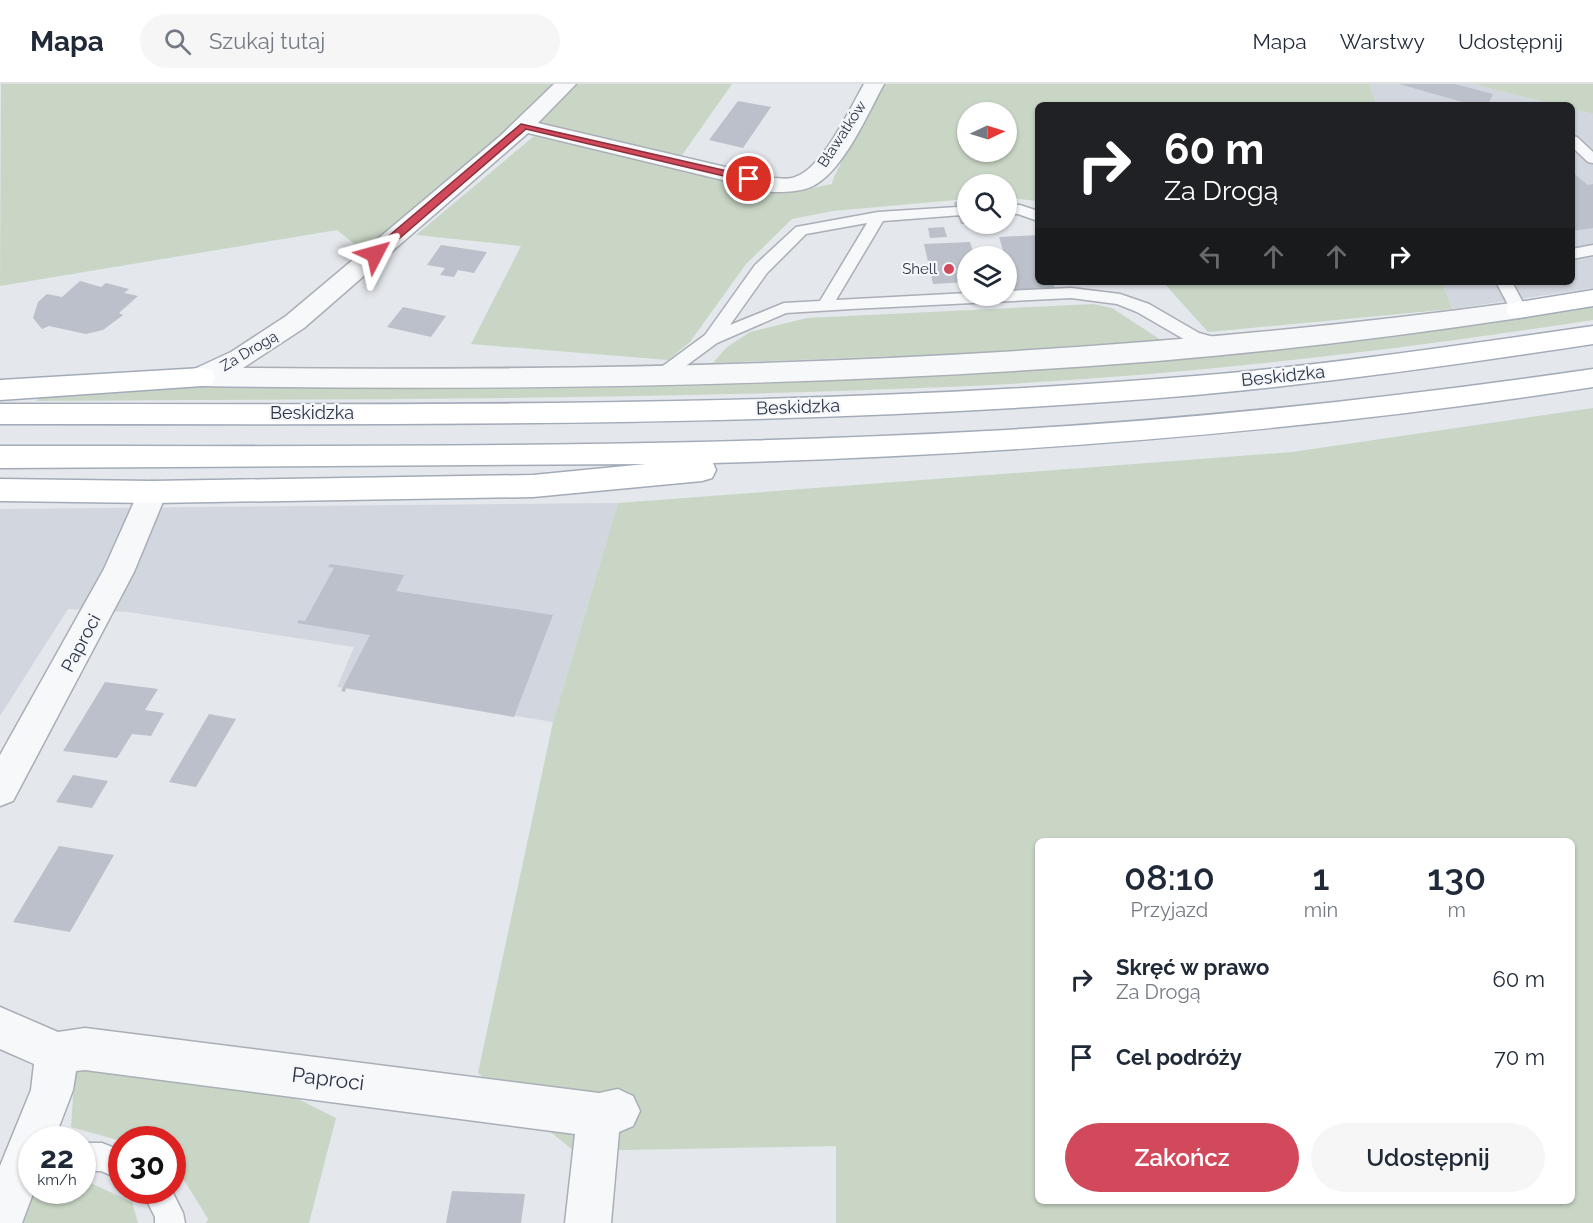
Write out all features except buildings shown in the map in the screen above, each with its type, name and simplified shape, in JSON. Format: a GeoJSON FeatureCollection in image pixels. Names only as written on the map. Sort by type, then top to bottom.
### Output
{"type":"FeatureCollection","features":[{"type":"Feature","properties":{"kind":"main road"},"geometry":{"type":"LineString","coordinates":[[1519,310],[1593,298]]}},
{"type":"Feature","properties":{"kind":"main road","name":"Beskidzka"},"geometry":{"type":"LineString","coordinates":[[0,414],[542,413],[903,404],[1039,397],[1254,379],[1476,353],[1593,335]]}},
{"type":"Feature","properties":{"kind":"main road"},"geometry":{"type":"LineString","coordinates":[[0,390],[202,377]]}},
{"type":"Feature","properties":{"kind":"main road"},"geometry":{"type":"LineString","coordinates":[[0,457],[549,454],[898,446],[1049,438],[1275,418],[1393,406],[1593,378]]}},
{"type":"Feature","properties":{"kind":"main road"},"geometry":{"type":"LineString","coordinates":[[0,490],[152,492],[533,486],[671,474],[898,446]]}},
{"type":"Feature","properties":{"kind":"street","name":"Za Drogą"},"geometry":{"type":"LineString","coordinates":[[202,377],[240,358],[295,322],[524,126],[566,84]]}},
{"type":"Feature","properties":{"kind":"street","name":"Bławatków"},"geometry":{"type":"LineString","coordinates":[[524,126],[772,184],[795,184],[806,182],[824,167],[874,84]]}},
{"type":"Feature","properties":{"kind":"street"},"geometry":{"type":"LineString","coordinates":[[202,377],[662,375],[851,371],[1046,361],[1335,335],[1519,310]]}},
{"type":"Feature","properties":{"kind":"street","name":"Za Drogą"},"geometry":{"type":"LineString","coordinates":[[295,322],[285,343],[290,359],[325,378]]}},
{"type":"Feature","properties":{"kind":"street","name":"Paproci"},"geometry":{"type":"LineString","coordinates":[[0,789],[118,572],[152,492]]}},
{"type":"Feature","properties":{"kind":"street"},"geometry":{"type":"LineString","coordinates":[[0,1028],[57,1053],[52,1090],[39,1126]]}},
{"type":"Feature","properties":{"kind":"street","name":"Paproci"},"geometry":{"type":"LineString","coordinates":[[57,1053],[85,1049],[107,1051],[608,1113],[588,1223]]}},
{"type":"Feature","properties":{"kind":"street"},"geometry":{"type":"LineString","coordinates":[[0,1221],[18,1178]]}},
{"type":"Feature","properties":{"kind":"lane"},"geometry":{"type":"LineString","coordinates":[[1575,143],[1593,159]]}},
{"type":"Feature","properties":{"kind":"lane"},"geometry":{"type":"LineString","coordinates":[[1017,209],[1035,215]]}},
{"type":"Feature","properties":{"kind":"lane"},"geometry":{"type":"LineString","coordinates":[[711,339],[761,269],[801,230],[878,217],[957,212]]}},
{"type":"Feature","properties":{"kind":"lane"},"geometry":{"type":"LineString","coordinates":[[825,305],[878,217]]}},
{"type":"Feature","properties":{"kind":"lane"},"geometry":{"type":"LineString","coordinates":[[1575,253],[1593,250]]}},
{"type":"Feature","properties":{"kind":"lane"},"geometry":{"type":"LineString","coordinates":[[1116,285],[1143,308]]}},
{"type":"Feature","properties":{"kind":"lane"},"geometry":{"type":"LineString","coordinates":[[1506,285],[1519,310]]}},
{"type":"Feature","properties":{"kind":"lane"},"geometry":{"type":"LineString","coordinates":[[662,375],[711,339],[784,308],[825,305],[1071,293],[1120,299],[1143,308],[1193,338],[1223,345]]}},
{"type":"Feature","properties":{"kind":"lane"},"geometry":{"type":"LineString","coordinates":[[164,1204],[170,1214],[170,1223]]}},
{"type":"Feature","properties":{"kind":"shaded area"},"geometry":{"type":"Polygon","coordinates":[[[1369,84],[1473,84],[1544,102],[1376,102],[1369,84]]]}},
{"type":"Feature","properties":{"kind":"shaded area"},"geometry":{"type":"Polygon","coordinates":[[[1575,110],[1593,114],[1593,288],[1452,309],[1443,285],[1575,285],[1575,110]]]}},
{"type":"Feature","properties":{"kind":"shaded area"},"geometry":{"type":"Polygon","coordinates":[[[618,503],[553,722],[337,687],[354,647],[128,612],[68,609],[0,716],[0,509],[618,503]]]}},
{"type":"Feature","properties":{"kind":"green space"},"geometry":{"type":"Polygon","coordinates":[[[1,84],[562,84],[367,254],[337,230],[0,286],[1,84]]]}},
{"type":"Feature","properties":{"kind":"green space"},"geometry":{"type":"Polygon","coordinates":[[[569,84],[732,84],[680,158],[533,122],[569,84]]]}},
{"type":"Feature","properties":{"kind":"green space"},"geometry":{"type":"Polygon","coordinates":[[[880,84],[1369,84],[1376,102],[1035,102],[1035,201],[1017,199],[1017,174],[957,174],[957,200],[833,211],[792,219],[746,264],[690,342],[668,360],[471,344],[521,246],[416,235],[534,136],[786,193],[832,184],[880,84]]]}},
{"type":"Feature","properties":{"kind":"green space"},"geometry":{"type":"Polygon","coordinates":[[[1473,84],[1593,84],[1593,114],[1575,110],[1575,102],[1544,102],[1473,84]]]}},
{"type":"Feature","properties":{"kind":"green space"},"geometry":{"type":"Polygon","coordinates":[[[1166,285],[1443,285],[1452,309],[1208,332],[1166,285]]]}},
{"type":"Feature","properties":{"kind":"green space"},"geometry":{"type":"Polygon","coordinates":[[[1093,304],[1112,308],[1161,340],[953,354],[713,363],[727,347],[750,332],[807,318],[1093,304]]]}},
{"type":"Feature","properties":{"kind":"green space"},"geometry":{"type":"Polygon","coordinates":[[[1593,306],[1593,320],[1432,343],[1189,371],[1027,383],[605,397],[36,401],[41,395],[123,388],[1187,356],[1410,334],[1593,306]]]}},
{"type":"Feature","properties":{"kind":"green space"},"geometry":{"type":"Polygon","coordinates":[[[1593,408],[1593,1223],[836,1223],[836,1146],[574,1151],[478,1073],[553,722],[618,503],[1292,452],[1593,408]]]}},
{"type":"Feature","properties":{"kind":"green space"},"geometry":{"type":"Polygon","coordinates":[[[75,1067],[296,1098],[336,1118],[309,1223],[206,1223],[208,1219],[186,1183],[186,1126],[108,1126],[108,1137],[96,1134],[96,1126],[71,1126],[75,1067]]]}},
{"type":"Feature","properties":{"kind":"green space"},"geometry":{"type":"Polygon","coordinates":[[[96,1186],[108,1191],[108,1204],[133,1204],[138,1223],[17,1223],[26,1204],[96,1204],[96,1186]]]}},
{"type":"Feature","properties":{"kind":"place","name":"Shell"},"geometry":{"type":"Point","coordinates":[949,269]}},
{"type":"Feature","properties":{"kind":"route"},"geometry":{"type":"LineString","coordinates":[[375,254],[524,126],[749,179]]}}]}
